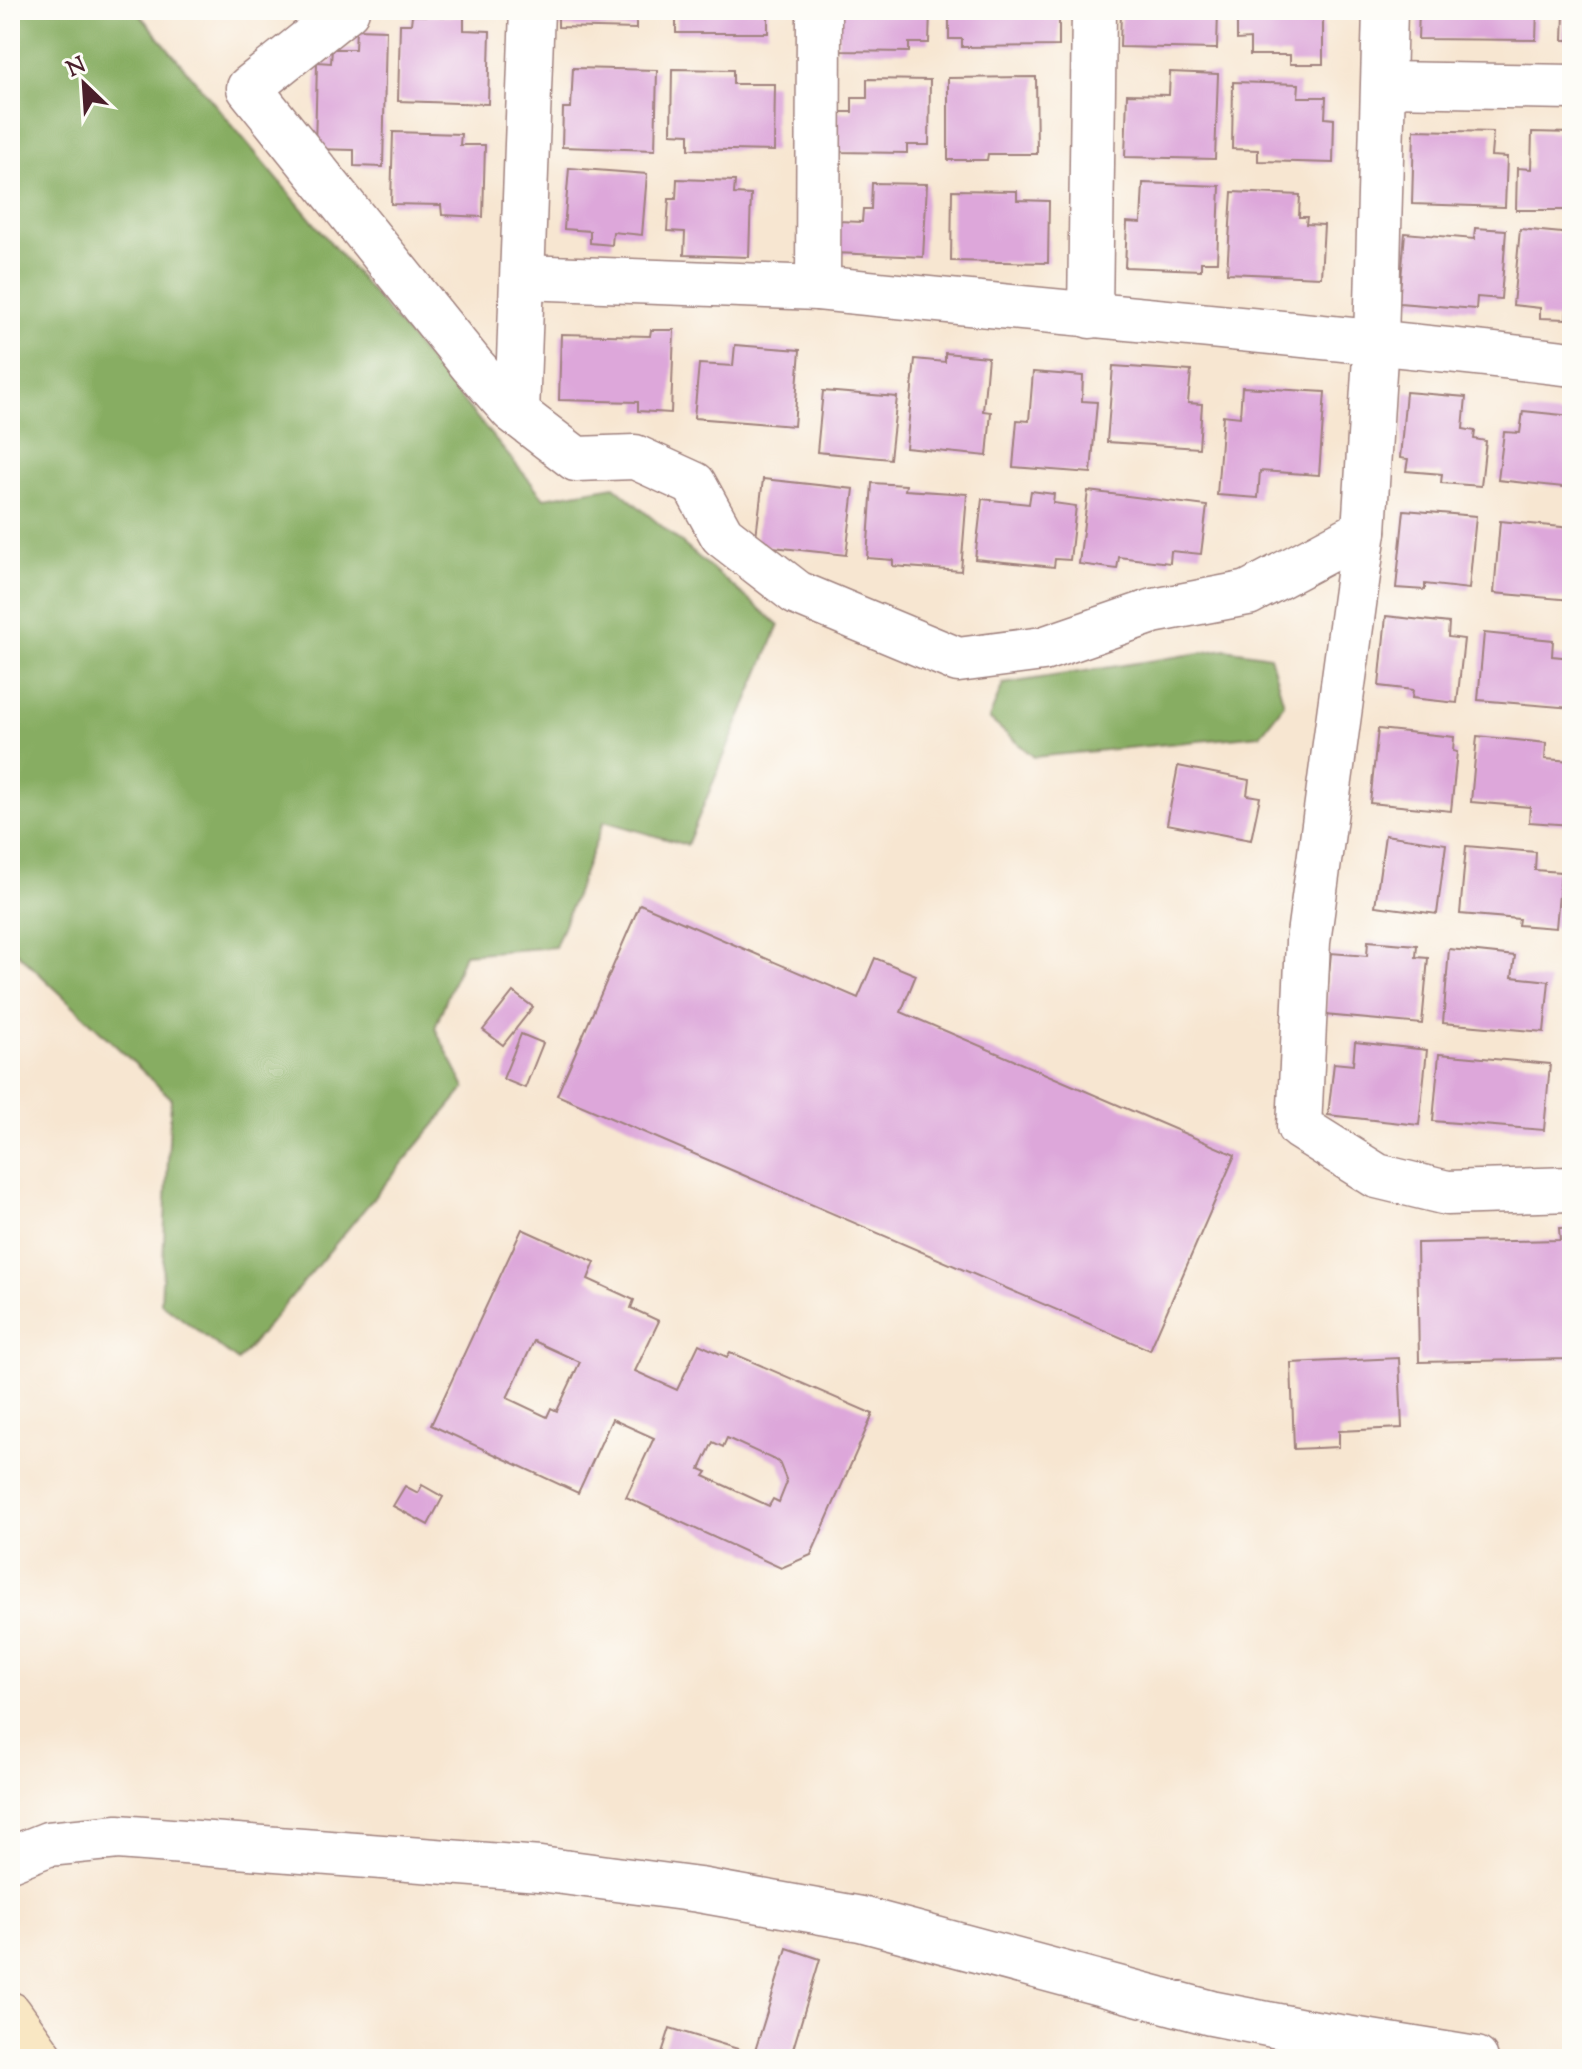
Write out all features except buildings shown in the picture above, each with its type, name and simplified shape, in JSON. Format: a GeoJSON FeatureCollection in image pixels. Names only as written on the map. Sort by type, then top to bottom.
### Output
{"type":"FeatureCollection","features":[{"type":"Feature","properties":{"kind":"main road"},"geometry":{"type":"LineString","coordinates":[[10,2014],[42,2059]]}},
{"type":"Feature","properties":{"kind":"street"},"geometry":{"type":"LineString","coordinates":[[347,10],[249,88],[472,365],[517,413],[576,459],[635,457],[694,484],[722,535],[797,593],[958,660],[1043,649],[1153,611],[1248,593],[1364,531]]}},
{"type":"Feature","properties":{"kind":"street"},"geometry":{"type":"LineString","coordinates":[[517,413],[532,10]]}},
{"type":"Feature","properties":{"kind":"street"},"geometry":{"type":"LineString","coordinates":[[818,288],[819,10]]}},
{"type":"Feature","properties":{"kind":"street"},"geometry":{"type":"LineString","coordinates":[[1090,316],[1094,10]]}},
{"type":"Feature","properties":{"kind":"street"},"geometry":{"type":"LineString","coordinates":[[1385,10],[1376,341],[1364,531],[1308,942],[1299,1127],[1377,1176],[1447,1193],[1572,1189]]}},
{"type":"Feature","properties":{"kind":"street"},"geometry":{"type":"LineString","coordinates":[[1384,84],[1572,87]]}},
{"type":"Feature","properties":{"kind":"street"},"geometry":{"type":"LineString","coordinates":[[523,277],[818,288],[1376,341],[1572,364]]}},
{"type":"Feature","properties":{"kind":"street"},"geometry":{"type":"LineString","coordinates":[[10,1859],[48,1844],[118,1837],[540,1869],[699,1890],[861,1919],[1211,2013],[1476,2059]]}},
{"type":"Feature","properties":{"kind":"green space"},"geometry":{"type":"Polygon","coordinates":[[[10,10],[136,10],[544,498],[614,486],[779,625],[687,845],[604,821],[555,947],[464,954],[435,1028],[465,1088],[238,1361],[161,1303],[171,1098],[10,946],[10,10]]]}},
{"type":"Feature","properties":{"kind":"green space"},"geometry":{"type":"Polygon","coordinates":[[[1225,649],[1270,656],[1284,704],[1260,735],[1034,757],[989,719],[1003,684],[1225,649]]]}}]}
